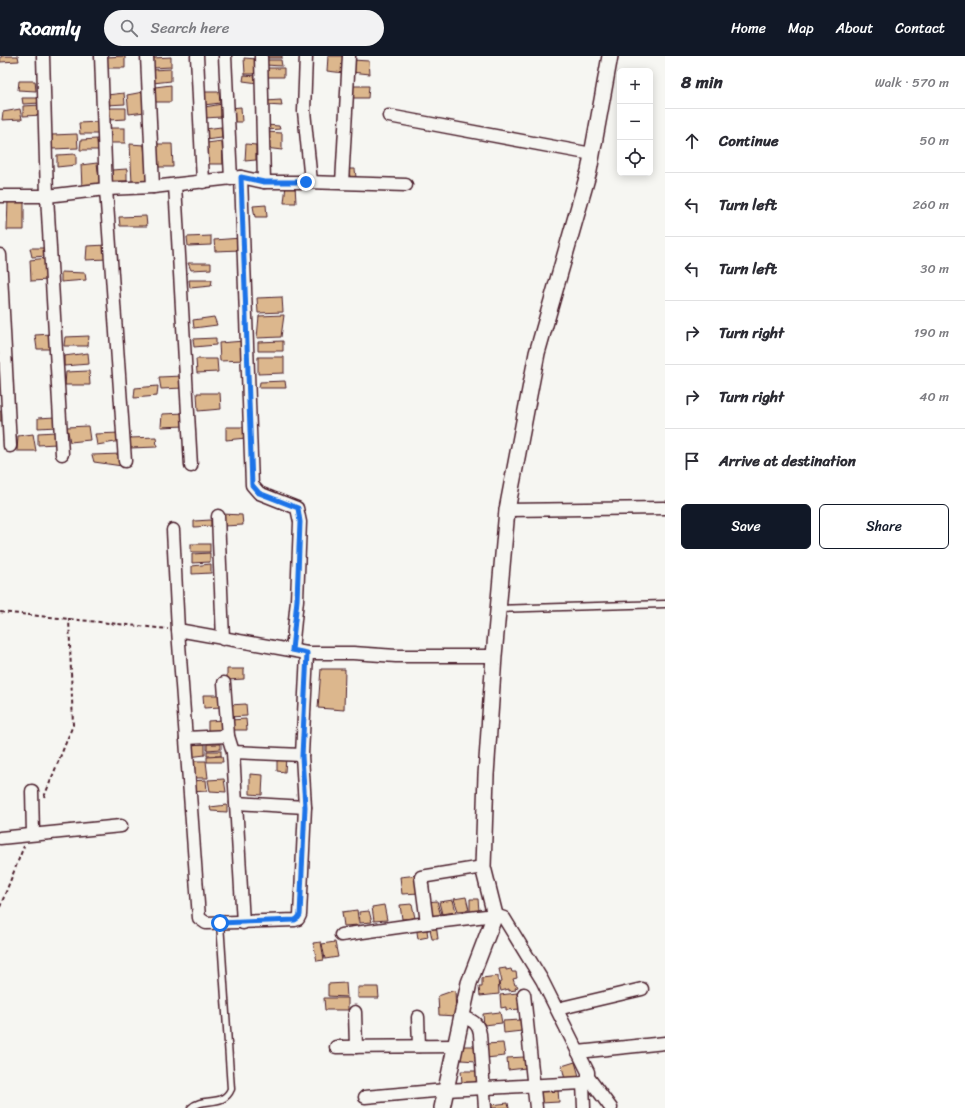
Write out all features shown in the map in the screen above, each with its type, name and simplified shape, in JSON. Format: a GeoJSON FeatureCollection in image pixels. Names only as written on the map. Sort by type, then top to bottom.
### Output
{"type":"FeatureCollection","features":[{"type":"Feature","properties":{"kind":"street"},"geometry":{"type":"LineString","coordinates":[[43,56],[47,196],[62,454]]}},
{"type":"Feature","properties":{"kind":"street"},"geometry":{"type":"LineString","coordinates":[[100,56],[106,189],[125,461]]}},
{"type":"Feature","properties":{"kind":"street"},"geometry":{"type":"LineString","coordinates":[[146,56],[154,187]]}},
{"type":"Feature","properties":{"kind":"street"},"geometry":{"type":"LineString","coordinates":[[197,56],[203,182]]}},
{"type":"Feature","properties":{"kind":"street"},"geometry":{"type":"LineString","coordinates":[[225,56],[236,178],[252,485],[259,493],[298,508],[300,522],[297,600],[292,650]]}},
{"type":"Feature","properties":{"kind":"street"},"geometry":{"type":"LineString","coordinates":[[262,56],[264,182]]}},
{"type":"Feature","properties":{"kind":"street"},"geometry":{"type":"LineString","coordinates":[[306,56],[304,111],[311,182]]}},
{"type":"Feature","properties":{"kind":"street"},"geometry":{"type":"LineString","coordinates":[[342,183],[349,56]]}},
{"type":"Feature","properties":{"kind":"street"},"geometry":{"type":"LineString","coordinates":[[442,1108],[469,983],[495,915],[483,867],[486,775],[494,656],[507,510],[537,354],[589,171],[610,56]]}},
{"type":"Feature","properties":{"kind":"street"},"geometry":{"type":"LineString","coordinates":[[389,116],[592,154]]}},
{"type":"Feature","properties":{"kind":"street"},"geometry":{"type":"LineString","coordinates":[[0,196],[47,196],[106,189],[154,187],[236,178],[264,182],[406,185]]}},
{"type":"Feature","properties":{"kind":"street"},"geometry":{"type":"LineString","coordinates":[[175,185],[191,466]]}},
{"type":"Feature","properties":{"kind":"street"},"geometry":{"type":"LineString","coordinates":[[0,255],[10,446]]}},
{"type":"Feature","properties":{"kind":"street"},"geometry":{"type":"LineString","coordinates":[[507,510],[665,508]]}},
{"type":"Feature","properties":{"kind":"street"},"geometry":{"type":"LineString","coordinates":[[218,516],[223,639]]}},
{"type":"Feature","properties":{"kind":"street"},"geometry":{"type":"LineString","coordinates":[[173,530],[178,630],[199,918],[206,923],[243,923],[295,920],[300,915],[305,807],[302,756],[307,653]]}},
{"type":"Feature","properties":{"kind":"street"},"geometry":{"type":"LineString","coordinates":[[178,630],[307,653],[353,653],[396,656],[494,656]]}},
{"type":"Feature","properties":{"kind":"street"},"geometry":{"type":"LineString","coordinates":[[224,683],[228,736],[233,752],[243,923]]}},
{"type":"Feature","properties":{"kind":"street"},"geometry":{"type":"LineString","coordinates":[[186,738],[228,736]]}},
{"type":"Feature","properties":{"kind":"street"},"geometry":{"type":"LineString","coordinates":[[233,752],[302,756]]}},
{"type":"Feature","properties":{"kind":"street"},"geometry":{"type":"LineString","coordinates":[[30,838],[32,791]]}},
{"type":"Feature","properties":{"kind":"street"},"geometry":{"type":"LineString","coordinates":[[236,803],[305,807]]}},
{"type":"Feature","properties":{"kind":"street"},"geometry":{"type":"LineString","coordinates":[[0,838],[30,838],[121,826]]}},
{"type":"Feature","properties":{"kind":"street"},"geometry":{"type":"LineString","coordinates":[[427,923],[421,877],[483,867]]}},
{"type":"Feature","properties":{"kind":"street"},"geometry":{"type":"LineString","coordinates":[[341,935],[495,915],[504,918],[542,980],[588,1072],[585,1080],[584,1108]]}},
{"type":"Feature","properties":{"kind":"street"},"geometry":{"type":"LineString","coordinates":[[557,1009],[642,989]]}},
{"type":"Feature","properties":{"kind":"street"},"geometry":{"type":"LineString","coordinates":[[524,994],[536,1108]]}},
{"type":"Feature","properties":{"kind":"street"},"geometry":{"type":"LineString","coordinates":[[356,1012],[356,1047]]}},
{"type":"Feature","properties":{"kind":"street"},"geometry":{"type":"LineString","coordinates":[[462,1016],[476,1022],[479,1026],[485,1088],[485,1108]]}},
{"type":"Feature","properties":{"kind":"street"},"geometry":{"type":"LineString","coordinates":[[418,1017],[419,1046]]}},
{"type":"Feature","properties":{"kind":"street"},"geometry":{"type":"LineString","coordinates":[[578,1052],[665,1043]]}},
{"type":"Feature","properties":{"kind":"street"},"geometry":{"type":"LineString","coordinates":[[336,1047],[456,1046]]}},
{"type":"Feature","properties":{"kind":"street"},"geometry":{"type":"LineString","coordinates":[[365,1097],[446,1090],[534,1086],[585,1080]]}},
{"type":"Feature","properties":{"kind":"street"},"geometry":{"type":"LineString","coordinates":[[585,1080],[611,1108]]}},
{"type":"Feature","properties":{"kind":"lane"},"geometry":{"type":"LineString","coordinates":[[498,609],[665,604]]}},
{"type":"Feature","properties":{"kind":"lane"},"geometry":{"type":"LineString","coordinates":[[191,1108],[196,1104],[223,1100],[228,1096],[231,1089],[220,923]]}},
{"type":"Feature","properties":{"kind":"path"},"geometry":{"type":"LineString","coordinates":[[0,612],[178,630]]}},
{"type":"Feature","properties":{"kind":"path"},"geometry":{"type":"LineString","coordinates":[[44,798],[73,724],[69,618]]}},
{"type":"Feature","properties":{"kind":"path"},"geometry":{"type":"LineString","coordinates":[[0,907],[30,838]]}},
{"type":"Feature","properties":{"kind":"building"},"geometry":{"type":"Polygon","coordinates":[[[1,56],[18,56],[19,61],[0,62],[1,56]]]}},
{"type":"Feature","properties":{"kind":"building"},"geometry":{"type":"Polygon","coordinates":[[[125,56],[125,68],[108,68],[107,57],[125,56]]]}},
{"type":"Feature","properties":{"kind":"building"},"geometry":{"type":"Polygon","coordinates":[[[266,56],[282,56],[282,58],[266,58],[266,56]]]}},
{"type":"Feature","properties":{"kind":"building"},"geometry":{"type":"Polygon","coordinates":[[[328,56],[346,56],[344,73],[327,71],[328,56]]]}},
{"type":"Feature","properties":{"kind":"building"},"geometry":{"type":"Polygon","coordinates":[[[171,57],[171,67],[153,68],[153,58],[171,57]]]}},
{"type":"Feature","properties":{"kind":"building"},"geometry":{"type":"Polygon","coordinates":[[[244,58],[257,59],[258,74],[245,74],[244,58]]]}},
{"type":"Feature","properties":{"kind":"building"},"geometry":{"type":"Polygon","coordinates":[[[266,60],[281,60],[282,66],[265,65],[266,60]]]}},
{"type":"Feature","properties":{"kind":"building"},"geometry":{"type":"Polygon","coordinates":[[[352,60],[369,61],[370,74],[351,72],[352,60]]]}},
{"type":"Feature","properties":{"kind":"building"},"geometry":{"type":"Polygon","coordinates":[[[265,68],[284,68],[284,77],[266,77],[265,68]]]}},
{"type":"Feature","properties":{"kind":"building"},"geometry":{"type":"Polygon","coordinates":[[[171,69],[171,81],[153,83],[152,70],[171,69]]]}},
{"type":"Feature","properties":{"kind":"building"},"geometry":{"type":"Polygon","coordinates":[[[244,75],[257,76],[258,83],[243,81],[244,75]]]}},
{"type":"Feature","properties":{"kind":"building"},"geometry":{"type":"Polygon","coordinates":[[[19,81],[35,81],[36,91],[18,90],[19,81]]]}},
{"type":"Feature","properties":{"kind":"building"},"geometry":{"type":"Polygon","coordinates":[[[171,85],[171,102],[155,102],[155,87],[171,85]]]}},
{"type":"Feature","properties":{"kind":"building"},"geometry":{"type":"Polygon","coordinates":[[[353,86],[369,86],[368,98],[352,98],[353,86]]]}},
{"type":"Feature","properties":{"kind":"building"},"geometry":{"type":"Polygon","coordinates":[[[143,92],[145,112],[129,114],[127,95],[143,92]]]}},
{"type":"Feature","properties":{"kind":"building"},"geometry":{"type":"Polygon","coordinates":[[[202,92],[219,92],[220,103],[204,105],[202,92]]]}},
{"type":"Feature","properties":{"kind":"building"},"geometry":{"type":"Polygon","coordinates":[[[124,93],[125,104],[107,105],[107,95],[124,93]]]}},
{"type":"Feature","properties":{"kind":"building"},"geometry":{"type":"Polygon","coordinates":[[[22,98],[41,98],[41,103],[23,104],[22,98]]]}},
{"type":"Feature","properties":{"kind":"building"},"geometry":{"type":"Polygon","coordinates":[[[281,100],[282,106],[266,105],[265,101],[281,100]]]}},
{"type":"Feature","properties":{"kind":"building"},"geometry":{"type":"Polygon","coordinates":[[[222,104],[221,117],[205,118],[205,107],[222,104]]]}},
{"type":"Feature","properties":{"kind":"building"},"geometry":{"type":"Polygon","coordinates":[[[41,105],[43,115],[23,116],[23,106],[41,105]]]}},
{"type":"Feature","properties":{"kind":"building"},"geometry":{"type":"Polygon","coordinates":[[[241,107],[242,122],[230,122],[230,108],[241,107]]]}},
{"type":"Feature","properties":{"kind":"building"},"geometry":{"type":"Polygon","coordinates":[[[109,108],[126,108],[126,119],[109,120],[109,108]]]}},
{"type":"Feature","properties":{"kind":"building"},"geometry":{"type":"Polygon","coordinates":[[[20,109],[22,119],[2,120],[3,112],[20,109]]]}},
{"type":"Feature","properties":{"kind":"building"},"geometry":{"type":"Polygon","coordinates":[[[98,122],[98,134],[80,134],[79,123],[98,122]]]}},
{"type":"Feature","properties":{"kind":"building"},"geometry":{"type":"Polygon","coordinates":[[[266,125],[279,126],[280,129],[267,130],[266,125]]]}},
{"type":"Feature","properties":{"kind":"building"},"geometry":{"type":"Polygon","coordinates":[[[221,127],[222,138],[205,140],[205,129],[221,127]]]}},
{"type":"Feature","properties":{"kind":"building"},"geometry":{"type":"Polygon","coordinates":[[[108,128],[125,128],[125,143],[108,143],[108,128]]]}},
{"type":"Feature","properties":{"kind":"building"},"geometry":{"type":"Polygon","coordinates":[[[266,132],[282,133],[282,150],[265,148],[266,132]]]}},
{"type":"Feature","properties":{"kind":"building"},"geometry":{"type":"Polygon","coordinates":[[[77,134],[78,148],[52,149],[52,135],[77,134]]]}},
{"type":"Feature","properties":{"kind":"building"},"geometry":{"type":"Polygon","coordinates":[[[97,139],[98,150],[80,150],[81,140],[97,139]]]}},
{"type":"Feature","properties":{"kind":"building"},"geometry":{"type":"Polygon","coordinates":[[[222,141],[223,164],[207,164],[207,143],[222,141]]]}},
{"type":"Feature","properties":{"kind":"building"},"geometry":{"type":"Polygon","coordinates":[[[130,144],[144,145],[147,183],[132,183],[130,144]]]}},
{"type":"Feature","properties":{"kind":"building"},"geometry":{"type":"Polygon","coordinates":[[[156,144],[172,144],[173,167],[155,167],[156,144]]]}},
{"type":"Feature","properties":{"kind":"building"},"geometry":{"type":"Polygon","coordinates":[[[246,144],[256,145],[256,160],[245,161],[246,144]]]}},
{"type":"Feature","properties":{"kind":"building"},"geometry":{"type":"Polygon","coordinates":[[[76,154],[76,165],[57,167],[57,155],[76,154]]]}},
{"type":"Feature","properties":{"kind":"building"},"geometry":{"type":"Polygon","coordinates":[[[97,163],[100,187],[82,188],[81,165],[97,163]]]}},
{"type":"Feature","properties":{"kind":"building"},"geometry":{"type":"Polygon","coordinates":[[[127,169],[127,181],[112,181],[112,170],[127,169]]]}},
{"type":"Feature","properties":{"kind":"building"},"geometry":{"type":"Polygon","coordinates":[[[349,169],[355,169],[356,177],[350,178],[349,169]]]}},
{"type":"Feature","properties":{"kind":"building"},"geometry":{"type":"Polygon","coordinates":[[[286,185],[295,185],[296,203],[284,203],[286,185]]]}},
{"type":"Feature","properties":{"kind":"building"},"geometry":{"type":"Polygon","coordinates":[[[8,200],[24,201],[24,230],[7,230],[8,200]]]}},
{"type":"Feature","properties":{"kind":"building"},"geometry":{"type":"Polygon","coordinates":[[[266,205],[267,217],[255,217],[253,206],[266,205]]]}},
{"type":"Feature","properties":{"kind":"building"},"geometry":{"type":"Polygon","coordinates":[[[146,216],[147,226],[120,226],[119,217],[146,216]]]}},
{"type":"Feature","properties":{"kind":"building"},"geometry":{"type":"Polygon","coordinates":[[[211,236],[211,245],[188,246],[187,237],[211,236]]]}},
{"type":"Feature","properties":{"kind":"building"},"geometry":{"type":"Polygon","coordinates":[[[241,238],[241,250],[215,251],[214,240],[241,238]]]}},
{"type":"Feature","properties":{"kind":"building"},"geometry":{"type":"Polygon","coordinates":[[[107,245],[107,259],[86,260],[87,246],[107,245]]]}},
{"type":"Feature","properties":{"kind":"building"},"geometry":{"type":"Polygon","coordinates":[[[30,248],[46,248],[47,256],[32,257],[30,248]]]}},
{"type":"Feature","properties":{"kind":"building"},"geometry":{"type":"Polygon","coordinates":[[[47,258],[49,280],[31,281],[30,260],[47,258]]]}},
{"type":"Feature","properties":{"kind":"building"},"geometry":{"type":"Polygon","coordinates":[[[188,263],[211,263],[211,269],[191,270],[188,263]]]}},
{"type":"Feature","properties":{"kind":"building"},"geometry":{"type":"Polygon","coordinates":[[[61,272],[85,273],[86,280],[61,282],[61,272]]]}},
{"type":"Feature","properties":{"kind":"building"},"geometry":{"type":"Polygon","coordinates":[[[189,280],[212,280],[211,286],[190,288],[189,280]]]}},
{"type":"Feature","properties":{"kind":"building"},"geometry":{"type":"Polygon","coordinates":[[[282,297],[283,312],[258,313],[257,298],[282,297]]]}},
{"type":"Feature","properties":{"kind":"building"},"geometry":{"type":"Polygon","coordinates":[[[284,315],[281,337],[257,338],[259,316],[284,315]]]}},
{"type":"Feature","properties":{"kind":"building"},"geometry":{"type":"Polygon","coordinates":[[[214,317],[217,325],[194,328],[193,320],[214,317]]]}},
{"type":"Feature","properties":{"kind":"building"},"geometry":{"type":"Polygon","coordinates":[[[51,334],[51,349],[37,349],[35,335],[51,334]]]}},
{"type":"Feature","properties":{"kind":"building"},"geometry":{"type":"Polygon","coordinates":[[[89,336],[88,346],[64,346],[65,337],[89,336]]]}},
{"type":"Feature","properties":{"kind":"building"},"geometry":{"type":"Polygon","coordinates":[[[216,338],[216,345],[194,347],[193,339],[216,338]]]}},
{"type":"Feature","properties":{"kind":"building"},"geometry":{"type":"Polygon","coordinates":[[[244,341],[245,360],[220,361],[219,343],[244,341]]]}},
{"type":"Feature","properties":{"kind":"building"},"geometry":{"type":"Polygon","coordinates":[[[283,341],[283,351],[258,351],[258,342],[283,341]]]}},
{"type":"Feature","properties":{"kind":"building"},"geometry":{"type":"Polygon","coordinates":[[[88,353],[89,364],[64,366],[64,356],[88,353]]]}},
{"type":"Feature","properties":{"kind":"building"},"geometry":{"type":"Polygon","coordinates":[[[258,357],[284,357],[284,373],[258,374],[258,357]]]}},
{"type":"Feature","properties":{"kind":"building"},"geometry":{"type":"Polygon","coordinates":[[[196,359],[217,359],[218,372],[197,373],[196,359]]]}},
{"type":"Feature","properties":{"kind":"building"},"geometry":{"type":"Polygon","coordinates":[[[89,371],[90,385],[65,385],[66,372],[89,371]]]}},
{"type":"Feature","properties":{"kind":"building"},"geometry":{"type":"Polygon","coordinates":[[[182,376],[183,388],[161,389],[159,377],[182,376]]]}},
{"type":"Feature","properties":{"kind":"building"},"geometry":{"type":"Polygon","coordinates":[[[285,381],[286,388],[259,388],[260,382],[285,381]]]}},
{"type":"Feature","properties":{"kind":"building"},"geometry":{"type":"Polygon","coordinates":[[[158,386],[157,396],[134,398],[135,388],[158,386]]]}},
{"type":"Feature","properties":{"kind":"building"},"geometry":{"type":"Polygon","coordinates":[[[197,393],[220,393],[221,409],[198,411],[197,393]]]}},
{"type":"Feature","properties":{"kind":"building"},"geometry":{"type":"Polygon","coordinates":[[[0,411],[7,411],[8,421],[0,421],[0,411]]]}},
{"type":"Feature","properties":{"kind":"building"},"geometry":{"type":"Polygon","coordinates":[[[185,413],[185,426],[161,427],[162,414],[185,413]]]}},
{"type":"Feature","properties":{"kind":"building"},"geometry":{"type":"Polygon","coordinates":[[[55,417],[57,427],[38,428],[38,418],[55,417]]]}},
{"type":"Feature","properties":{"kind":"building"},"geometry":{"type":"Polygon","coordinates":[[[88,426],[90,440],[70,442],[67,427],[88,426]]]}},
{"type":"Feature","properties":{"kind":"building"},"geometry":{"type":"Polygon","coordinates":[[[226,427],[245,427],[246,438],[226,440],[226,427]]]}},
{"type":"Feature","properties":{"kind":"building"},"geometry":{"type":"Polygon","coordinates":[[[56,432],[57,444],[38,445],[38,433],[56,432]]]}},
{"type":"Feature","properties":{"kind":"building"},"geometry":{"type":"Polygon","coordinates":[[[120,433],[121,441],[97,445],[95,434],[120,433]]]}},
{"type":"Feature","properties":{"kind":"building"},"geometry":{"type":"Polygon","coordinates":[[[33,434],[36,451],[17,451],[18,436],[33,434]]]}},
{"type":"Feature","properties":{"kind":"building"},"geometry":{"type":"Polygon","coordinates":[[[156,437],[157,447],[130,448],[130,438],[156,437]]]}},
{"type":"Feature","properties":{"kind":"building"},"geometry":{"type":"Polygon","coordinates":[[[121,454],[122,466],[94,462],[92,455],[121,454]]]}},
{"type":"Feature","properties":{"kind":"building"},"geometry":{"type":"Polygon","coordinates":[[[223,514],[242,515],[243,525],[224,526],[223,514]]]}},
{"type":"Feature","properties":{"kind":"building"},"geometry":{"type":"Polygon","coordinates":[[[211,520],[211,526],[194,527],[194,521],[211,520]]]}},
{"type":"Feature","properties":{"kind":"building"},"geometry":{"type":"Polygon","coordinates":[[[191,544],[210,544],[210,552],[191,552],[191,544]]]}},
{"type":"Feature","properties":{"kind":"building"},"geometry":{"type":"Polygon","coordinates":[[[210,553],[210,562],[192,563],[192,554],[210,553]]]}},
{"type":"Feature","properties":{"kind":"building"},"geometry":{"type":"Polygon","coordinates":[[[211,564],[211,573],[192,574],[192,566],[211,564]]]}},
{"type":"Feature","properties":{"kind":"building"},"geometry":{"type":"Polygon","coordinates":[[[227,669],[244,669],[244,679],[227,680],[227,669]]]}},
{"type":"Feature","properties":{"kind":"building"},"geometry":{"type":"Polygon","coordinates":[[[321,669],[345,669],[344,710],[318,708],[321,669]]]}},
{"type":"Feature","properties":{"kind":"building"},"geometry":{"type":"Polygon","coordinates":[[[203,695],[219,695],[221,707],[204,708],[203,695]]]}},
{"type":"Feature","properties":{"kind":"building"},"geometry":{"type":"Polygon","coordinates":[[[246,704],[247,716],[229,717],[229,705],[246,704]]]}},
{"type":"Feature","properties":{"kind":"building"},"geometry":{"type":"Polygon","coordinates":[[[246,719],[247,730],[231,730],[230,720],[246,719]]]}},
{"type":"Feature","properties":{"kind":"building"},"geometry":{"type":"Polygon","coordinates":[[[224,720],[225,731],[208,732],[208,721],[224,720]]]}},
{"type":"Feature","properties":{"kind":"building"},"geometry":{"type":"Polygon","coordinates":[[[205,744],[205,755],[189,757],[188,745],[205,744]]]}},
{"type":"Feature","properties":{"kind":"building"},"geometry":{"type":"Polygon","coordinates":[[[207,744],[221,744],[221,749],[207,750],[207,744]]]}},
{"type":"Feature","properties":{"kind":"building"},"geometry":{"type":"Polygon","coordinates":[[[207,751],[221,751],[221,756],[207,756],[207,751]]]}},
{"type":"Feature","properties":{"kind":"building"},"geometry":{"type":"Polygon","coordinates":[[[222,756],[223,762],[207,762],[207,757],[222,756]]]}},
{"type":"Feature","properties":{"kind":"building"},"geometry":{"type":"Polygon","coordinates":[[[277,757],[286,757],[285,772],[277,771],[277,757]]]}},
{"type":"Feature","properties":{"kind":"building"},"geometry":{"type":"Polygon","coordinates":[[[190,761],[206,761],[208,778],[189,778],[190,761]]]}},
{"type":"Feature","properties":{"kind":"building"},"geometry":{"type":"Polygon","coordinates":[[[250,774],[263,775],[262,795],[250,794],[250,774]]]}},
{"type":"Feature","properties":{"kind":"building"},"geometry":{"type":"Polygon","coordinates":[[[224,779],[226,792],[210,791],[208,780],[224,779]]]}},
{"type":"Feature","properties":{"kind":"building"},"geometry":{"type":"Polygon","coordinates":[[[206,780],[207,791],[191,792],[191,781],[206,780]]]}},
{"type":"Feature","properties":{"kind":"building"},"geometry":{"type":"Polygon","coordinates":[[[227,805],[227,812],[211,811],[210,807],[227,805]]]}},
{"type":"Feature","properties":{"kind":"building"},"geometry":{"type":"Polygon","coordinates":[[[418,875],[420,893],[402,894],[400,877],[418,875]]]}},
{"type":"Feature","properties":{"kind":"building"},"geometry":{"type":"Polygon","coordinates":[[[466,897],[469,910],[458,911],[454,899],[466,897]]]}},
{"type":"Feature","properties":{"kind":"building"},"geometry":{"type":"Polygon","coordinates":[[[470,899],[478,899],[479,911],[470,913],[470,899]]]}},
{"type":"Feature","properties":{"kind":"building"},"geometry":{"type":"Polygon","coordinates":[[[453,900],[456,912],[442,914],[439,902],[453,900]]]}},
{"type":"Feature","properties":{"kind":"building"},"geometry":{"type":"Polygon","coordinates":[[[437,901],[441,916],[429,917],[426,902],[437,901]]]}},
{"type":"Feature","properties":{"kind":"building"},"geometry":{"type":"Polygon","coordinates":[[[412,904],[415,918],[402,919],[400,905],[412,904]]]}},
{"type":"Feature","properties":{"kind":"building"},"geometry":{"type":"Polygon","coordinates":[[[384,905],[387,920],[374,921],[372,907],[384,905]]]}},
{"type":"Feature","properties":{"kind":"building"},"geometry":{"type":"Polygon","coordinates":[[[357,910],[359,925],[344,926],[342,912],[357,910]]]}},
{"type":"Feature","properties":{"kind":"building"},"geometry":{"type":"Polygon","coordinates":[[[369,911],[372,922],[360,923],[359,912],[369,911]]]}},
{"type":"Feature","properties":{"kind":"building"},"geometry":{"type":"Polygon","coordinates":[[[426,924],[428,937],[418,939],[416,925],[426,924]]]}},
{"type":"Feature","properties":{"kind":"building"},"geometry":{"type":"Polygon","coordinates":[[[429,924],[436,924],[438,939],[432,939],[429,924]]]}},
{"type":"Feature","properties":{"kind":"building"},"geometry":{"type":"Polygon","coordinates":[[[321,942],[324,960],[317,961],[313,943],[321,942]]]}},
{"type":"Feature","properties":{"kind":"building"},"geometry":{"type":"Polygon","coordinates":[[[335,942],[338,957],[325,959],[322,944],[335,942]]]}},
{"type":"Feature","properties":{"kind":"building"},"geometry":{"type":"Polygon","coordinates":[[[506,968],[506,970],[511,969],[512,972],[516,972],[517,978],[513,979],[515,985],[518,987],[515,988],[516,990],[509,991],[509,989],[501,991],[499,983],[502,982],[499,969],[506,968]]]}},
{"type":"Feature","properties":{"kind":"building"},"geometry":{"type":"Polygon","coordinates":[[[498,976],[499,994],[480,996],[479,987],[482,987],[482,978],[498,976]]]}},
{"type":"Feature","properties":{"kind":"building"},"geometry":{"type":"Polygon","coordinates":[[[346,983],[347,997],[328,996],[328,984],[346,983]]]}},
{"type":"Feature","properties":{"kind":"building"},"geometry":{"type":"Polygon","coordinates":[[[358,987],[378,987],[379,998],[358,998],[358,987]]]}},
{"type":"Feature","properties":{"kind":"building"},"geometry":{"type":"Polygon","coordinates":[[[455,990],[456,1016],[439,1015],[438,996],[455,990]]]}},
{"type":"Feature","properties":{"kind":"building"},"geometry":{"type":"Polygon","coordinates":[[[517,993],[521,1009],[506,1010],[506,1007],[501,1008],[500,995],[517,993]]]}},
{"type":"Feature","properties":{"kind":"building"},"geometry":{"type":"Polygon","coordinates":[[[324,998],[348,998],[348,1010],[325,1010],[324,998]]]}},
{"type":"Feature","properties":{"kind":"building"},"geometry":{"type":"Polygon","coordinates":[[[500,1012],[502,1023],[484,1025],[483,1014],[500,1012]]]}},
{"type":"Feature","properties":{"kind":"building"},"geometry":{"type":"Polygon","coordinates":[[[521,1020],[522,1031],[504,1033],[503,1021],[521,1020]]]}},
{"type":"Feature","properties":{"kind":"building"},"geometry":{"type":"Polygon","coordinates":[[[503,1043],[505,1056],[486,1058],[485,1044],[503,1043]]]}},
{"type":"Feature","properties":{"kind":"building"},"geometry":{"type":"Polygon","coordinates":[[[460,1046],[475,1046],[476,1061],[461,1060],[460,1046]]]}},
{"type":"Feature","properties":{"kind":"building"},"geometry":{"type":"Polygon","coordinates":[[[524,1057],[526,1068],[508,1070],[507,1058],[524,1057]]]}},
{"type":"Feature","properties":{"kind":"building"},"geometry":{"type":"Polygon","coordinates":[[[575,1062],[579,1076],[565,1080],[562,1066],[575,1062]]]}},
{"type":"Feature","properties":{"kind":"building"},"geometry":{"type":"Polygon","coordinates":[[[461,1071],[476,1071],[477,1083],[462,1083],[461,1071]]]}},
{"type":"Feature","properties":{"kind":"building"},"geometry":{"type":"Polygon","coordinates":[[[558,1090],[559,1102],[541,1103],[541,1091],[558,1090]]]}},
{"type":"Feature","properties":{"kind":"building"},"geometry":{"type":"Polygon","coordinates":[[[508,1103],[509,1108],[492,1108],[491,1105],[508,1103]]]}},
{"type":"Feature","properties":{"kind":"route"},"geometry":{"type":"LineString","coordinates":[[220,923],[295,920],[300,915],[305,807],[302,756],[307,653],[292,650],[297,600],[300,522],[298,508],[259,493],[252,485],[241,177],[264,182],[306,182]]}}]}
